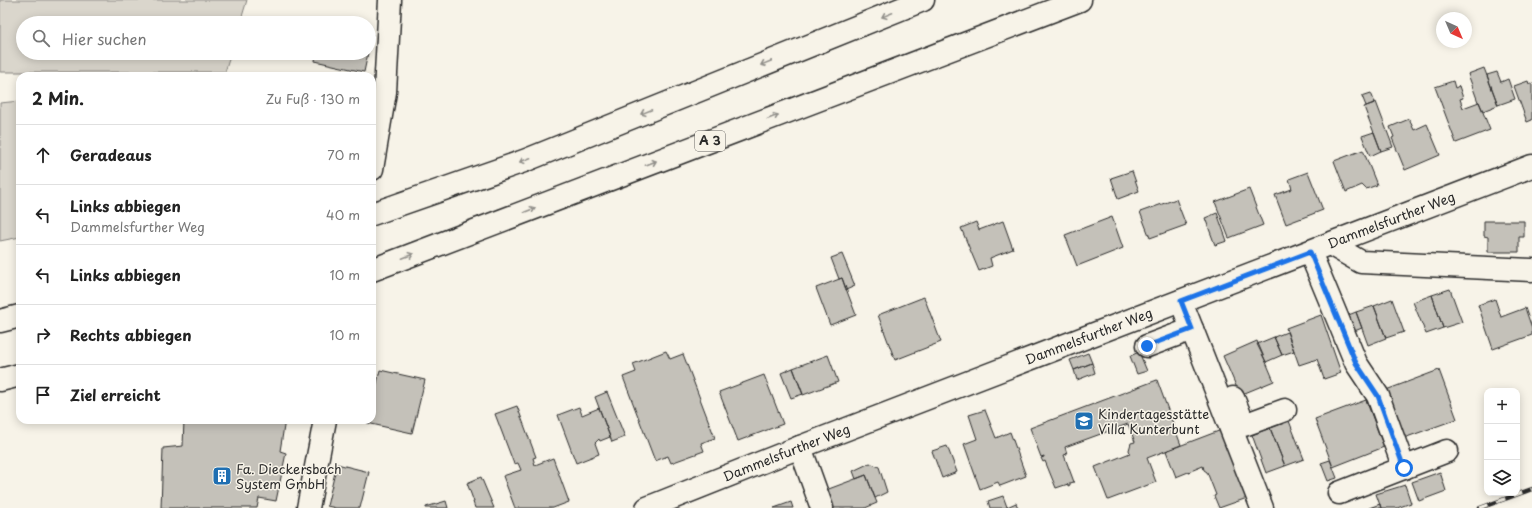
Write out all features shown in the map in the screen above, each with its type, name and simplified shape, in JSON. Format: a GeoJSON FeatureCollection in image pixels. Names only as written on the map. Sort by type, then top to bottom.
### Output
{"type":"FeatureCollection","features":[{"type":"Feature","properties":{"kind":"main road"},"geometry":{"type":"LineString","coordinates":[[376,146],[385,92],[390,0]]}},
{"type":"Feature","properties":{"kind":"main road"},"geometry":{"type":"LineString","coordinates":[[376,213],[524,161],[923,0]]}},
{"type":"Feature","properties":{"kind":"main road","name":"A 3"},"geometry":{"type":"LineString","coordinates":[[376,268],[1080,0]]}},
{"type":"Feature","properties":{"kind":"main road","name":"Dammelsfurther Weg"},"geometry":{"type":"LineString","coordinates":[[646,508],[800,447],[1532,166]]}},
{"type":"Feature","properties":{"kind":"main road"},"geometry":{"type":"LineString","coordinates":[[1320,248],[1361,262],[1532,270]]}},
{"type":"Feature","properties":{"kind":"main road"},"geometry":{"type":"LineString","coordinates":[[1320,248],[1356,363],[1378,396],[1404,468]]}},
{"type":"Feature","properties":{"kind":"main road"},"geometry":{"type":"LineString","coordinates":[[1187,299],[1192,329],[1262,508]]}},
{"type":"Feature","properties":{"kind":"main road"},"geometry":{"type":"LineString","coordinates":[[1187,299],[1244,425],[1285,410]]}},
{"type":"Feature","properties":{"kind":"main road"},"geometry":{"type":"LineString","coordinates":[[0,321],[16,317]]}},
{"type":"Feature","properties":{"kind":"main road"},"geometry":{"type":"LineString","coordinates":[[1147,346],[1192,329]]}},
{"type":"Feature","properties":{"kind":"main road"},"geometry":{"type":"LineString","coordinates":[[0,380],[16,376]]}},
{"type":"Feature","properties":{"kind":"main road"},"geometry":{"type":"LineString","coordinates":[[308,508],[324,424]]}},
{"type":"Feature","properties":{"kind":"main road"},"geometry":{"type":"LineString","coordinates":[[800,447],[822,508]]}},
{"type":"Feature","properties":{"kind":"main road"},"geometry":{"type":"LineString","coordinates":[[1339,493],[1447,451]]}},
{"type":"Feature","properties":{"kind":"shaded area"},"geometry":{"type":"Polygon","coordinates":[[[0,0],[247,0],[242,16],[16,16],[16,60],[229,60],[225,72],[0,72],[0,0]]]}},
{"type":"Feature","properties":{"kind":"shaded area"},"geometry":{"type":"Polygon","coordinates":[[[16,101],[16,238],[0,241],[0,103],[16,101]]]}},
{"type":"Feature","properties":{"kind":"building"},"geometry":{"type":"Polygon","coordinates":[[[315,60],[367,60],[364,72],[315,60]]]}},
{"type":"Feature","properties":{"kind":"building"},"geometry":{"type":"Polygon","coordinates":[[[1484,68],[1498,105],[1483,111],[1478,102],[1468,74],[1484,68]]]}},
{"type":"Feature","properties":{"kind":"building"},"geometry":{"type":"Polygon","coordinates":[[[1497,72],[1501,82],[1508,79],[1515,99],[1498,105],[1487,75],[1497,72]]]}},
{"type":"Feature","properties":{"kind":"building"},"geometry":{"type":"Polygon","coordinates":[[[1453,81],[1455,88],[1459,86],[1463,98],[1460,99],[1463,108],[1479,102],[1490,130],[1456,143],[1435,87],[1453,81]]]}},
{"type":"Feature","properties":{"kind":"building"},"geometry":{"type":"Polygon","coordinates":[[[1528,81],[1529,84],[1532,83],[1532,120],[1527,122],[1514,86],[1528,81]]]}},
{"type":"Feature","properties":{"kind":"building"},"geometry":{"type":"Polygon","coordinates":[[[1371,93],[1375,103],[1366,106],[1362,96],[1371,93]]]}},
{"type":"Feature","properties":{"kind":"building"},"geometry":{"type":"Polygon","coordinates":[[[1376,102],[1393,147],[1381,151],[1364,107],[1376,102]]]}},
{"type":"Feature","properties":{"kind":"building"},"geometry":{"type":"Polygon","coordinates":[[[1409,119],[1414,130],[1427,124],[1440,155],[1405,170],[1392,138],[1394,137],[1390,127],[1409,119]]]}},
{"type":"Feature","properties":{"kind":"building"},"geometry":{"type":"Polygon","coordinates":[[[1374,132],[1381,151],[1370,156],[1362,136],[1374,132]]]}},
{"type":"Feature","properties":{"kind":"building"},"geometry":{"type":"Polygon","coordinates":[[[1363,150],[1377,185],[1366,189],[1362,185],[1346,192],[1334,161],[1363,150]]]}},
{"type":"Feature","properties":{"kind":"building"},"geometry":{"type":"Polygon","coordinates":[[[1132,171],[1139,191],[1118,199],[1111,178],[1132,171]]]}},
{"type":"Feature","properties":{"kind":"building"},"geometry":{"type":"Polygon","coordinates":[[[1308,172],[1323,210],[1286,224],[1275,195],[1292,189],[1289,179],[1308,172]]]}},
{"type":"Feature","properties":{"kind":"building"},"geometry":{"type":"Polygon","coordinates":[[[1249,189],[1263,225],[1229,238],[1215,202],[1249,189]]]}},
{"type":"Feature","properties":{"kind":"building"},"geometry":{"type":"Polygon","coordinates":[[[1176,199],[1186,225],[1150,238],[1140,212],[1176,199]]]}},
{"type":"Feature","properties":{"kind":"building"},"geometry":{"type":"Polygon","coordinates":[[[1217,213],[1227,241],[1215,245],[1205,218],[1217,213]]]}},
{"type":"Feature","properties":{"kind":"building"},"geometry":{"type":"Polygon","coordinates":[[[1112,217],[1123,248],[1077,266],[1065,235],[1112,217]]]}},
{"type":"Feature","properties":{"kind":"building"},"geometry":{"type":"Polygon","coordinates":[[[1003,221],[1013,249],[990,258],[992,266],[979,271],[961,228],[976,222],[979,230],[1003,221]]]}},
{"type":"Feature","properties":{"kind":"building"},"geometry":{"type":"Polygon","coordinates":[[[1484,221],[1524,221],[1524,237],[1519,237],[1519,252],[1488,252],[1488,237],[1484,236],[1484,221]]]}},
{"type":"Feature","properties":{"kind":"building"},"geometry":{"type":"Polygon","coordinates":[[[842,254],[855,286],[846,290],[842,278],[839,279],[831,258],[842,254]]]}},
{"type":"Feature","properties":{"kind":"building"},"geometry":{"type":"Polygon","coordinates":[[[842,278],[856,315],[830,325],[816,288],[842,278]]]}},
{"type":"Feature","properties":{"kind":"building"},"geometry":{"type":"Polygon","coordinates":[[[1450,289],[1462,322],[1443,328],[1432,295],[1450,289]]]}},
{"type":"Feature","properties":{"kind":"building"},"geometry":{"type":"Polygon","coordinates":[[[1432,295],[1443,328],[1426,334],[1413,302],[1432,295]]]}},
{"type":"Feature","properties":{"kind":"building"},"geometry":{"type":"Polygon","coordinates":[[[924,297],[941,342],[895,360],[878,315],[924,297]]]}},
{"type":"Feature","properties":{"kind":"building"},"geometry":{"type":"Polygon","coordinates":[[[1392,299],[1404,332],[1386,338],[1374,306],[1392,299]]]}},
{"type":"Feature","properties":{"kind":"building"},"geometry":{"type":"Polygon","coordinates":[[[1495,299],[1501,317],[1525,308],[1532,328],[1532,335],[1493,349],[1478,305],[1495,299]]]}},
{"type":"Feature","properties":{"kind":"building"},"geometry":{"type":"Polygon","coordinates":[[[1374,306],[1386,338],[1368,345],[1356,312],[1374,306]]]}},
{"type":"Feature","properties":{"kind":"building"},"geometry":{"type":"Polygon","coordinates":[[[1356,312],[1362,328],[1352,332],[1346,316],[1356,312]]]}},
{"type":"Feature","properties":{"kind":"building"},"geometry":{"type":"Polygon","coordinates":[[[1321,315],[1341,373],[1324,379],[1317,359],[1299,365],[1286,328],[1321,315]]]}},
{"type":"Feature","properties":{"kind":"building"},"geometry":{"type":"Polygon","coordinates":[[[1287,332],[1294,351],[1282,355],[1274,337],[1287,332]]]}},
{"type":"Feature","properties":{"kind":"building"},"geometry":{"type":"Polygon","coordinates":[[[1274,337],[1282,355],[1266,362],[1257,344],[1274,337]]]}},
{"type":"Feature","properties":{"kind":"building"},"geometry":{"type":"Polygon","coordinates":[[[1257,341],[1274,381],[1240,395],[1223,356],[1257,341]]]}},
{"type":"Feature","properties":{"kind":"building"},"geometry":{"type":"Polygon","coordinates":[[[666,351],[670,359],[683,354],[715,438],[701,443],[704,451],[671,463],[668,456],[655,461],[623,377],[636,372],[633,364],[666,351]]]}},
{"type":"Feature","properties":{"kind":"building"},"geometry":{"type":"Polygon","coordinates":[[[1139,352],[1147,371],[1137,374],[1130,356],[1139,352]]]}},
{"type":"Feature","properties":{"kind":"building"},"geometry":{"type":"Polygon","coordinates":[[[1088,353],[1092,363],[1074,370],[1070,360],[1088,353]]]}},
{"type":"Feature","properties":{"kind":"building"},"geometry":{"type":"Polygon","coordinates":[[[828,355],[838,382],[803,395],[793,368],[828,355]]]}},
{"type":"Feature","properties":{"kind":"building"},"geometry":{"type":"Polygon","coordinates":[[[1092,363],[1095,373],[1077,380],[1074,370],[1092,363]]]}},
{"type":"Feature","properties":{"kind":"building"},"geometry":{"type":"Polygon","coordinates":[[[793,368],[803,394],[791,398],[781,373],[793,368]]]}},
{"type":"Feature","properties":{"kind":"building"},"geometry":{"type":"Polygon","coordinates":[[[380,370],[425,380],[412,433],[372,424],[376,424],[376,387],[380,370]]]}},
{"type":"Feature","properties":{"kind":"building"},"geometry":{"type":"Polygon","coordinates":[[[1439,370],[1457,419],[1404,438],[1386,390],[1439,370]]]}},
{"type":"Feature","properties":{"kind":"building"},"geometry":{"type":"Polygon","coordinates":[[[764,375],[783,424],[738,441],[719,392],[764,375]]]}},
{"type":"Feature","properties":{"kind":"building"},"geometry":{"type":"Polygon","coordinates":[[[1157,380],[1181,445],[1147,458],[1156,482],[1108,500],[1095,467],[1130,453],[1129,450],[1131,443],[1135,442],[1128,424],[1065,447],[1067,454],[1064,455],[1074,482],[1070,483],[1068,486],[1068,484],[1056,488],[1045,461],[1043,462],[1041,458],[1044,456],[1041,457],[1030,428],[1157,380]]]}},
{"type":"Feature","properties":{"kind":"building"},"geometry":{"type":"Polygon","coordinates":[[[607,392],[625,437],[612,442],[595,397],[607,392]]]}},
{"type":"Feature","properties":{"kind":"building"},"geometry":{"type":"Polygon","coordinates":[[[1366,400],[1384,447],[1333,467],[1315,419],[1366,400]]]}},
{"type":"Feature","properties":{"kind":"building"},"geometry":{"type":"Polygon","coordinates":[[[517,406],[536,457],[533,458],[535,465],[553,458],[569,502],[553,508],[515,508],[503,476],[521,470],[518,463],[514,464],[495,414],[517,406]]]}},
{"type":"Feature","properties":{"kind":"building"},"geometry":{"type":"Polygon","coordinates":[[[579,407],[582,415],[599,408],[610,437],[600,441],[599,439],[595,443],[599,454],[576,463],[558,415],[579,407]]]}},
{"type":"Feature","properties":{"kind":"building"},"geometry":{"type":"Polygon","coordinates":[[[985,410],[996,438],[1010,432],[1026,476],[1000,486],[998,482],[980,489],[964,444],[977,439],[969,415],[985,410]]]}},
{"type":"Feature","properties":{"kind":"building"},"geometry":{"type":"Polygon","coordinates":[[[1289,421],[1304,459],[1285,466],[1270,428],[1289,421]]]}},
{"type":"Feature","properties":{"kind":"building","name":"Fa. Dieckersbach System GmbH"},"geometry":{"type":"Polygon","coordinates":[[[184,424],[284,424],[280,451],[286,453],[276,501],[259,498],[257,508],[161,508],[163,448],[183,446],[184,424]]]}},
{"type":"Feature","properties":{"kind":"building"},"geometry":{"type":"Polygon","coordinates":[[[1270,428],[1285,466],[1266,473],[1252,435],[1270,428]]]}},
{"type":"Feature","properties":{"kind":"building"},"geometry":{"type":"Polygon","coordinates":[[[1224,429],[1250,497],[1219,508],[1214,496],[1216,495],[1203,466],[1176,477],[1166,451],[1224,429]]]}},
{"type":"Feature","properties":{"kind":"building"},"geometry":{"type":"Polygon","coordinates":[[[947,446],[957,472],[942,478],[932,451],[947,446]]]}},
{"type":"Feature","properties":{"kind":"building"},"geometry":{"type":"Polygon","coordinates":[[[1330,460],[1337,478],[1328,481],[1321,463],[1330,460]]]}},
{"type":"Feature","properties":{"kind":"building"},"geometry":{"type":"Polygon","coordinates":[[[870,463],[879,467],[887,492],[875,498],[866,475],[856,479],[853,471],[870,463]]]}},
{"type":"Feature","properties":{"kind":"building"},"geometry":{"type":"Polygon","coordinates":[[[337,464],[369,472],[360,508],[336,508],[327,506],[337,464]]]}},
{"type":"Feature","properties":{"kind":"building"},"geometry":{"type":"Polygon","coordinates":[[[1440,472],[1446,491],[1419,501],[1412,482],[1440,472]]]}},
{"type":"Feature","properties":{"kind":"building"},"geometry":{"type":"Polygon","coordinates":[[[866,475],[877,503],[865,508],[833,508],[826,490],[866,475]]]}},
{"type":"Feature","properties":{"kind":"building"},"geometry":{"type":"Polygon","coordinates":[[[481,477],[494,508],[475,508],[467,483],[481,477]]]}},
{"type":"Feature","properties":{"kind":"building"},"geometry":{"type":"Polygon","coordinates":[[[1405,485],[1411,503],[1397,508],[1381,508],[1376,494],[1405,485]]]}},
{"type":"Feature","properties":{"kind":"building"},"geometry":{"type":"Polygon","coordinates":[[[1003,496],[1007,507],[1016,503],[1018,508],[990,508],[988,501],[1003,496]]]}},
{"type":"Feature","properties":{"kind":"building"},"geometry":{"type":"Polygon","coordinates":[[[446,501],[448,508],[426,508],[426,507],[446,501]]]}},
{"type":"Feature","properties":{"kind":"building"},"geometry":{"type":"Polygon","coordinates":[[[791,502],[793,508],[774,508],[791,502]]]}},
{"type":"Feature","properties":{"kind":"building"},"geometry":{"type":"Polygon","coordinates":[[[1380,504],[1381,508],[1369,508],[1380,504]]]}},
{"type":"Feature","properties":{"kind":"railway"},"geometry":{"type":"LineString","coordinates":[[1480,508],[1532,489]]}},
{"type":"Feature","properties":{"kind":"place","name":"Kindertagesstätte Villa Kunterbunt"},"geometry":{"type":"Point","coordinates":[1084,421]}},
{"type":"Feature","properties":{"kind":"place","name":"Fa. Dieckersbach System GmbH"},"geometry":{"type":"Point","coordinates":[222,476]}},
{"type":"Feature","properties":{"kind":"route"},"geometry":{"type":"LineString","coordinates":[[1147,346],[1192,329],[1181,301],[1310,252],[1356,363],[1378,396],[1404,468]]}}]}
